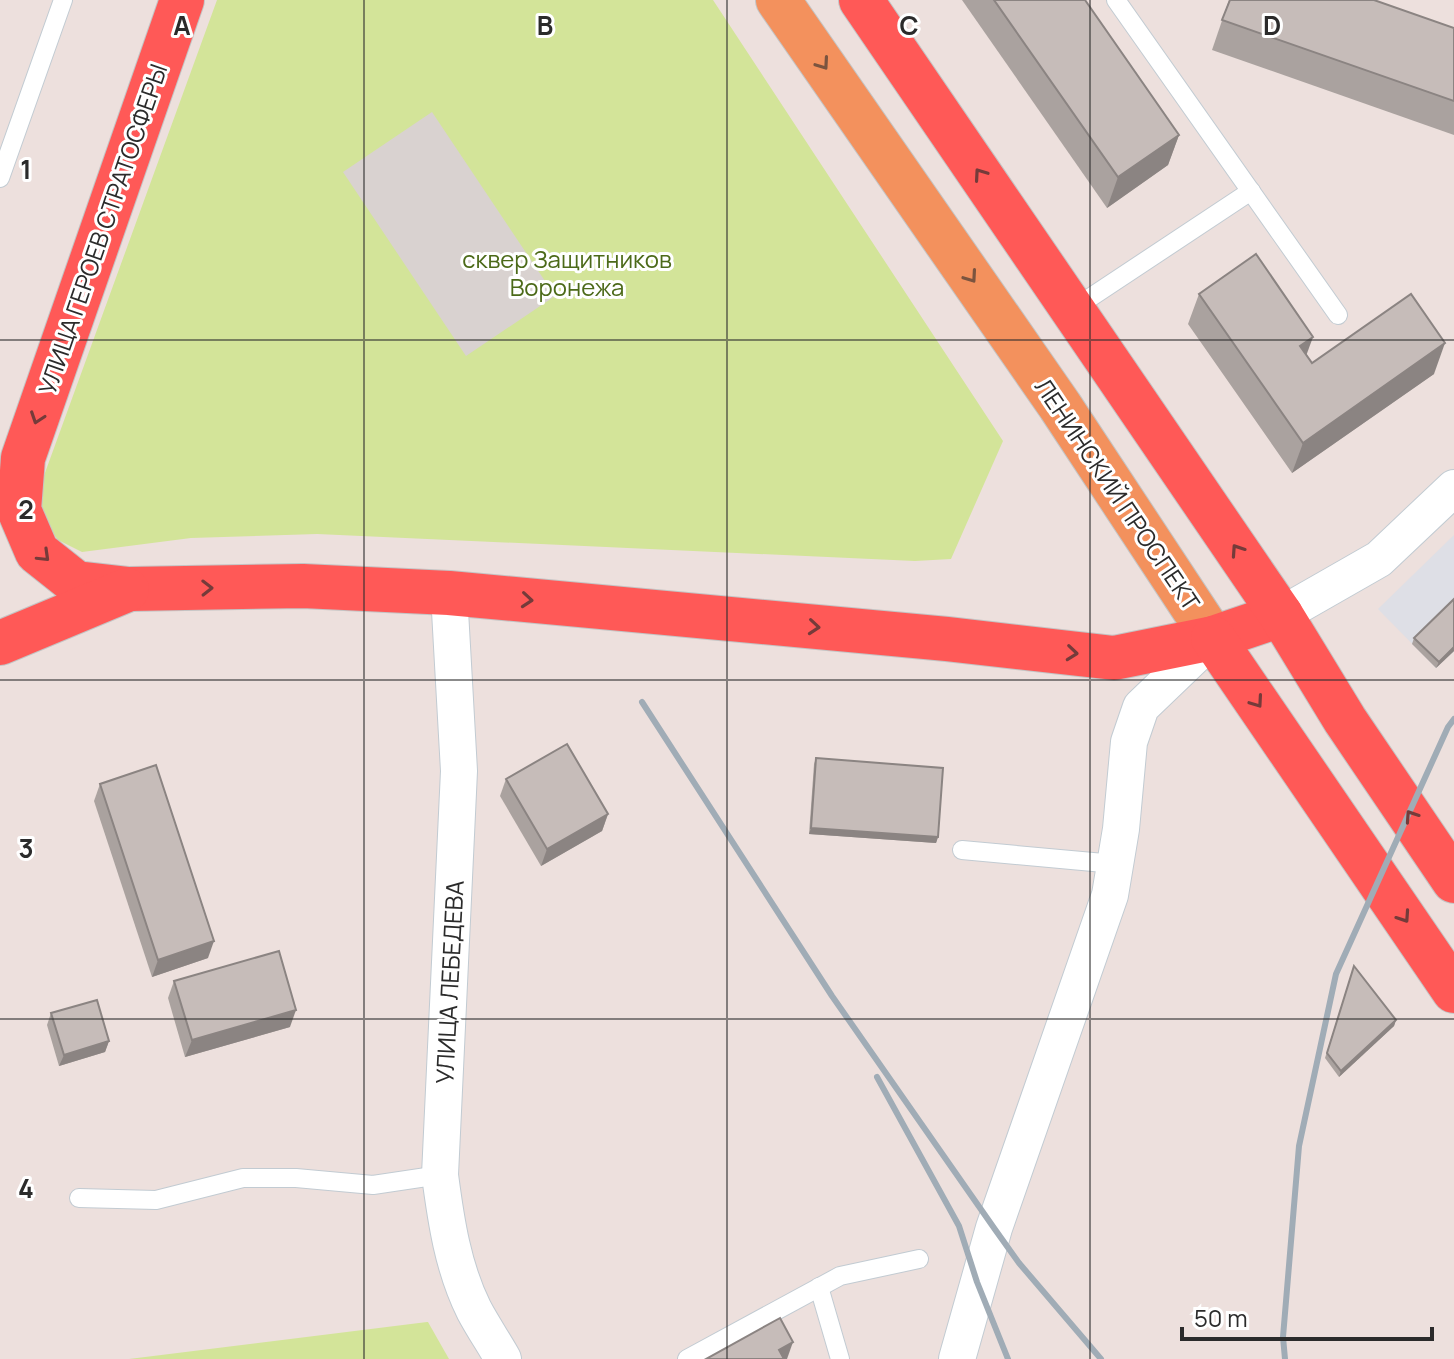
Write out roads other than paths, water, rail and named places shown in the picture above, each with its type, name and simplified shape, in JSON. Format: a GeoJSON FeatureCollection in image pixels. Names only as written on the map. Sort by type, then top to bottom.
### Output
{"type":"FeatureCollection","features":[{"type":"Feature","properties":{"kind":"highway","name":"УЛИЦА ГЕРОЕВ СТРАТОСФЕРЫ"},"geometry":{"type":"LineString","coordinates":[[129,589],[76,583],[37,552],[19,510],[12,467],[182,0]]}},
{"type":"Feature","properties":{"kind":"highway"},"geometry":{"type":"LineString","coordinates":[[861,0],[1281,615],[1345,720],[1454,881]]}},
{"type":"Feature","properties":{"kind":"highway"},"geometry":{"type":"LineString","coordinates":[[0,643],[129,589],[303,586],[449,593],[947,639],[1114,658],[1213,638],[1281,615]]}},
{"type":"Feature","properties":{"kind":"highway","name":"ЛЕНИНСКИЙ ПРОСПЕКТ"},"geometry":{"type":"LineString","coordinates":[[1213,638],[1454,991]]}},
{"type":"Feature","properties":{"kind":"main road","name":"ЛЕНИНСКИЙ ПРОСПЕКТ"},"geometry":{"type":"LineString","coordinates":[[778,0],[1060,406],[1213,638]]}},
{"type":"Feature","properties":{"kind":"street"},"geometry":{"type":"LineString","coordinates":[[1281,615],[1379,559],[1454,488]]}},
{"type":"Feature","properties":{"kind":"street","name":"УЛИЦА ЛЕБЕДЕВА"},"geometry":{"type":"LineString","coordinates":[[449,593],[459,771],[440,1175],[447,1230],[459,1271],[473,1308],[503,1359]]}},
{"type":"Feature","properties":{"kind":"street"},"geometry":{"type":"LineString","coordinates":[[957,1359],[994,1228],[1110,895],[1129,742],[1141,707],[1213,638]]}},
{"type":"Feature","properties":{"kind":"lane"},"geometry":{"type":"LineString","coordinates":[[1,170],[63,0]]}},
{"type":"Feature","properties":{"kind":"lane"},"geometry":{"type":"LineString","coordinates":[[1116,0],[1338,315]]}},
{"type":"Feature","properties":{"kind":"lane"},"geometry":{"type":"LineString","coordinates":[[1073,309],[1251,191]]}},
{"type":"Feature","properties":{"kind":"lane"},"geometry":{"type":"LineString","coordinates":[[962,850],[1115,864]]}},
{"type":"Feature","properties":{"kind":"lane"},"geometry":{"type":"LineString","coordinates":[[79,1198],[156,1200],[243,1178],[296,1178],[373,1185],[440,1175]]}},
{"type":"Feature","properties":{"kind":"lane"},"geometry":{"type":"LineString","coordinates":[[687,1359],[840,1276],[919,1259]]}},
{"type":"Feature","properties":{"kind":"lane"},"geometry":{"type":"LineString","coordinates":[[819,1287],[840,1359]]}},
{"type":"Feature","properties":{"kind":"railway"},"geometry":{"type":"LineString","coordinates":[[642,702],[832,996],[994,1228],[1019,1263],[1101,1359]]}},
{"type":"Feature","properties":{"kind":"railway"},"geometry":{"type":"LineString","coordinates":[[1285,1359],[1283,1337],[1299,1146],[1336,974],[1454,719]]}},
{"type":"Feature","properties":{"kind":"railway"},"geometry":{"type":"LineString","coordinates":[[877,1077],[959,1226],[977,1282],[1008,1359]]}},
{"type":"Feature","properties":{"kind":"park label","name":"сквер Защитников Воронежа"},"geometry":{"type":"Point","coordinates":[567,272]}}]}
